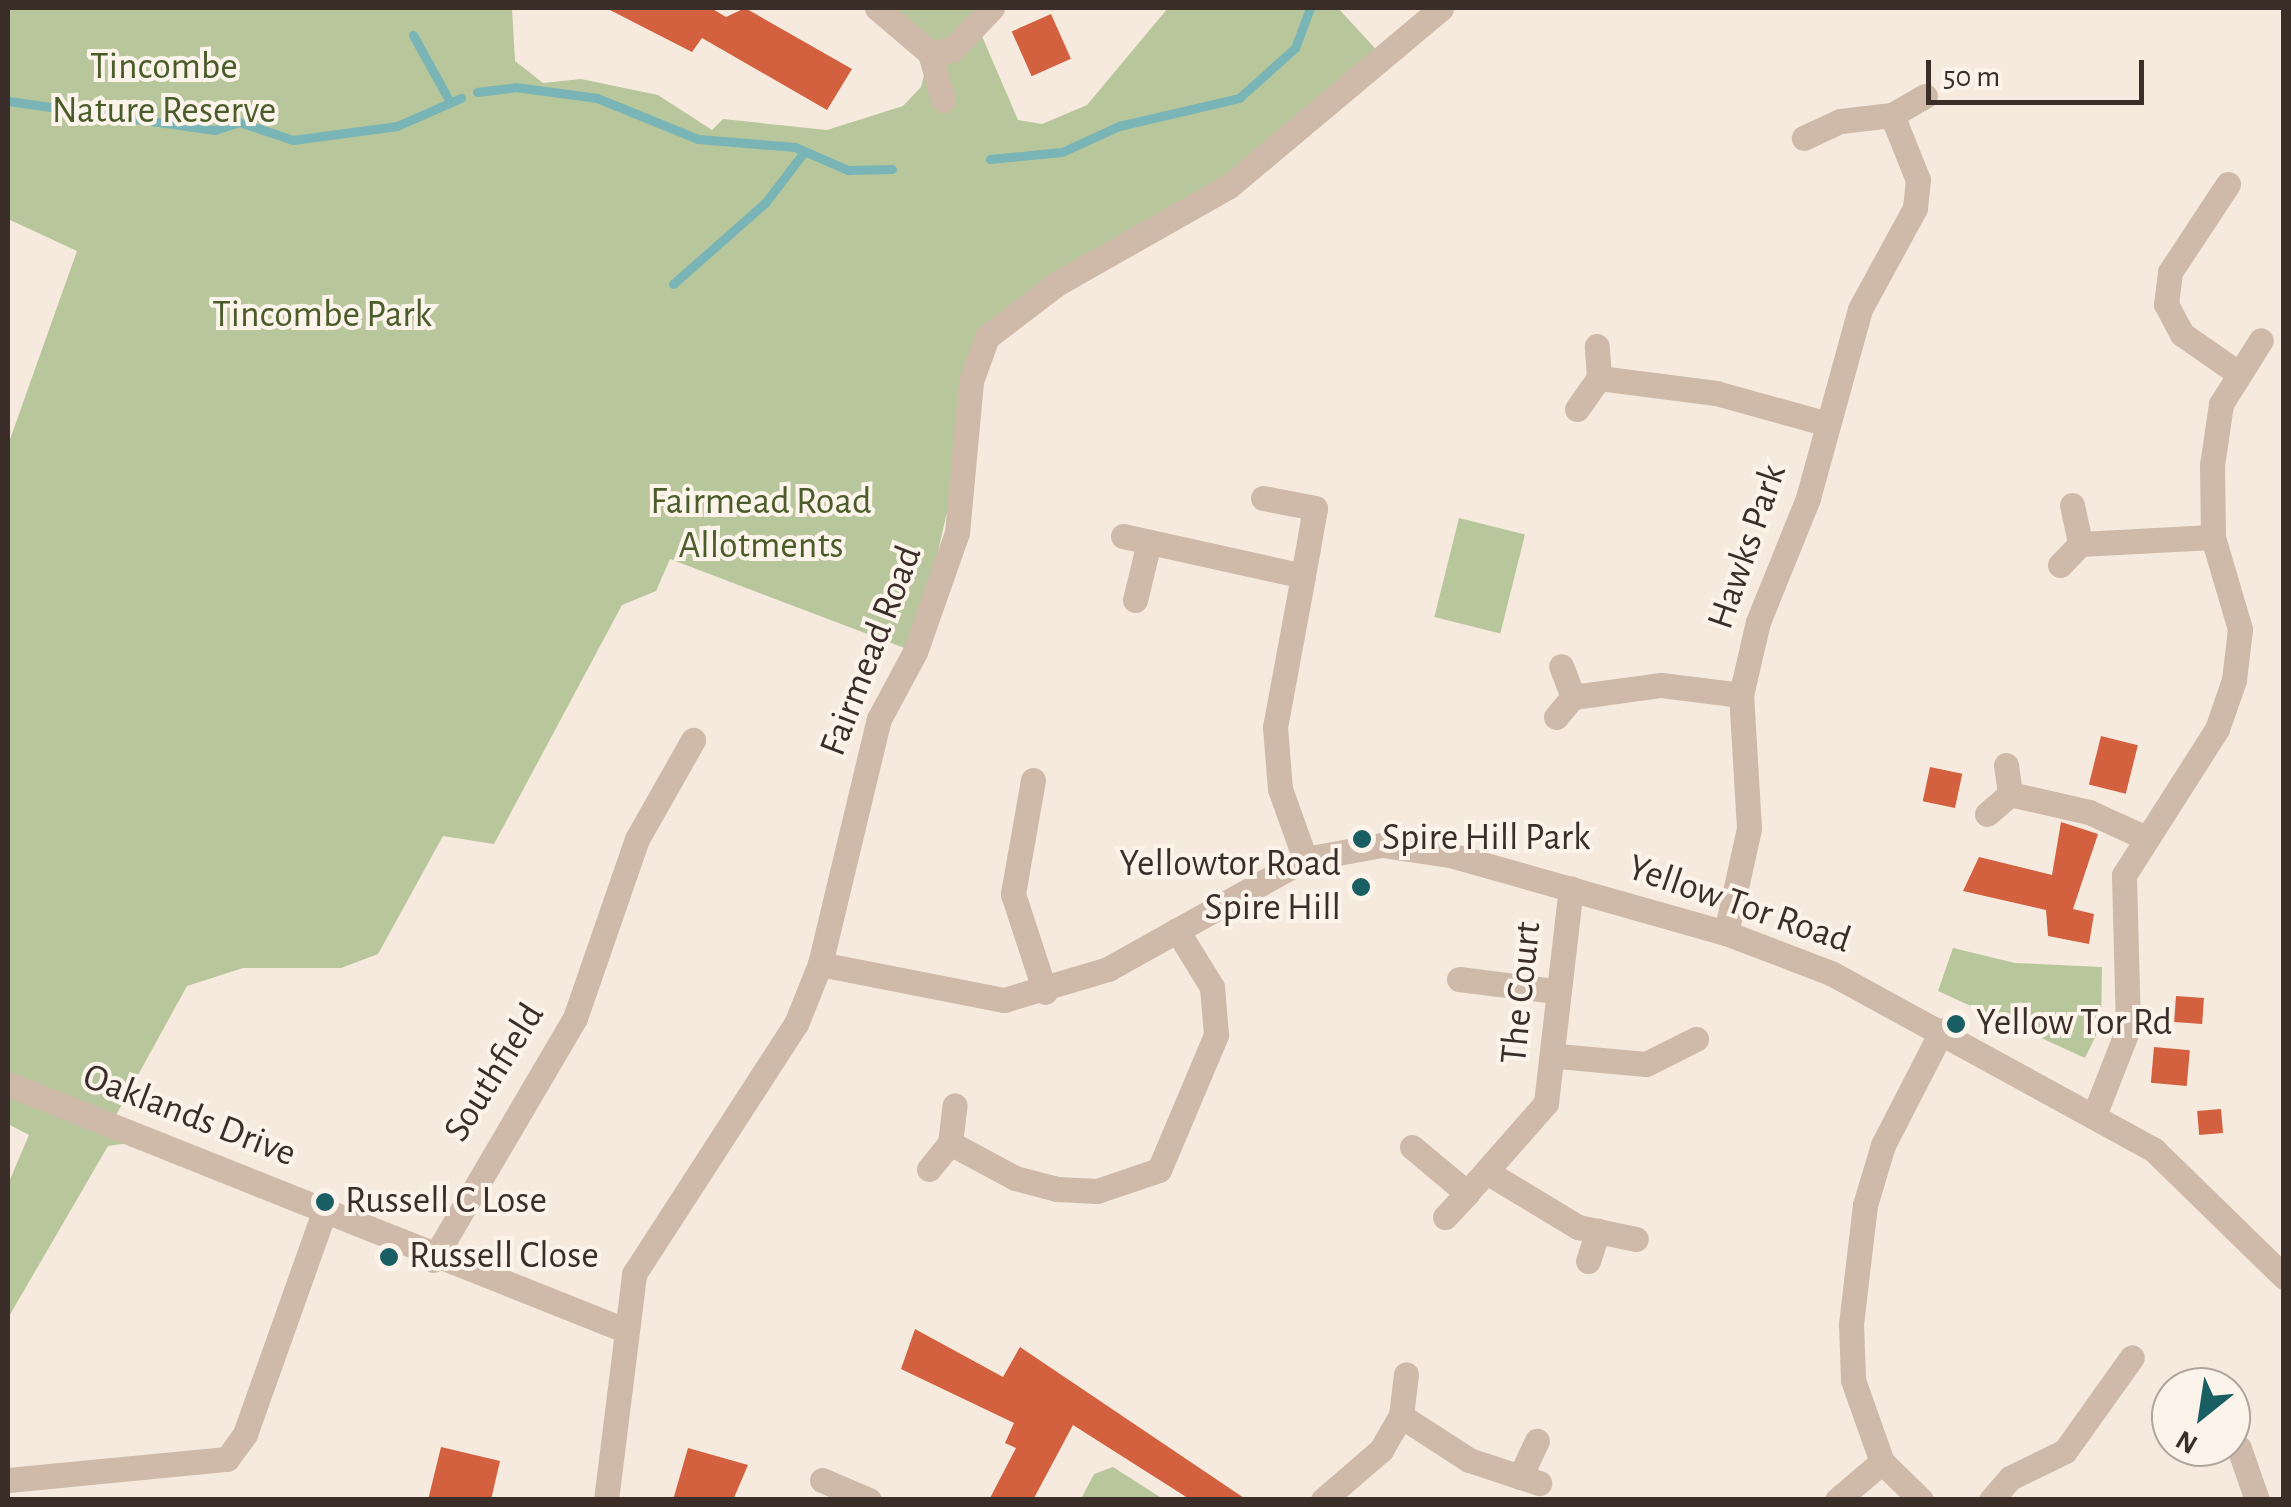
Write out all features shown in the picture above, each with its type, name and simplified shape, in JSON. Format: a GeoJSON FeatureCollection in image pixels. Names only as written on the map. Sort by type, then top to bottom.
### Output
{"type":"FeatureCollection","features":[{"type":"Feature","properties":{"kind":"street"},"geometry":{"type":"LineString","coordinates":[[877,8],[930,53],[942,100]]}},
{"type":"Feature","properties":{"kind":"street"},"geometry":{"type":"LineString","coordinates":[[930,53],[952,50],[992,8]]}},
{"type":"Feature","properties":{"kind":"street","name":"Fairmead Road"},"geometry":{"type":"LineString","coordinates":[[606,1500],[622,1329],[634,1274],[796,1024],[820,964],[879,719],[915,652],[957,533],[970,382],[987,337],[1058,283],[1228,187],[1440,8]]}},
{"type":"Feature","properties":{"kind":"street"},"geometry":{"type":"LineString","coordinates":[[1804,138],[1840,121],[1892,115],[1924,96]]}},
{"type":"Feature","properties":{"kind":"street","name":"Hawks Park"},"geometry":{"type":"LineString","coordinates":[[1726,932],[1749,828],[1742,695],[1874,271],[1915,208],[1918,180],[1892,115]]}},
{"type":"Feature","properties":{"kind":"street"},"geometry":{"type":"LineString","coordinates":[[2228,184],[2170,272],[2166,304],[2182,334],[2235,370]]}},
{"type":"Feature","properties":{"kind":"street"},"geometry":{"type":"LineString","coordinates":[[2095,1112],[2128,1028],[2124,875],[2217,729],[2234,680],[2238,612],[2213,537],[2212,465],[2235,370],[2261,340]]}},
{"type":"Feature","properties":{"kind":"street"},"geometry":{"type":"LineString","coordinates":[[1577,409],[1600,378],[1598,346]]}},
{"type":"Feature","properties":{"kind":"street","name":"Hawks Park"},"geometry":{"type":"LineString","coordinates":[[1600,378],[1716,393],[1828,424]]}},
{"type":"Feature","properties":{"kind":"street"},"geometry":{"type":"LineString","coordinates":[[1262,498],[1315,508],[1275,728],[1280,789],[1305,859]]}},
{"type":"Feature","properties":{"kind":"street"},"geometry":{"type":"LineString","coordinates":[[2072,506],[2080,544]]}},
{"type":"Feature","properties":{"kind":"street"},"geometry":{"type":"LineString","coordinates":[[2060,565],[2080,544],[2213,537]]}},
{"type":"Feature","properties":{"kind":"street"},"geometry":{"type":"LineString","coordinates":[[1135,600],[1136,539],[1303,576]]}},
{"type":"Feature","properties":{"kind":"street"},"geometry":{"type":"LineString","coordinates":[[1561,666],[1573,697]]}},
{"type":"Feature","properties":{"kind":"street"},"geometry":{"type":"LineString","coordinates":[[1556,717],[1573,697],[1661,686],[1742,695]]}},
{"type":"Feature","properties":{"kind":"street","name":"Southfield"},"geometry":{"type":"LineString","coordinates":[[433,1260],[590,978],[637,839],[693,740]]}},
{"type":"Feature","properties":{"kind":"street"},"geometry":{"type":"LineString","coordinates":[[2006,765],[2010,794]]}},
{"type":"Feature","properties":{"kind":"street"},"geometry":{"type":"LineString","coordinates":[[1034,780],[1013,894],[1045,992]]}},
{"type":"Feature","properties":{"kind":"street"},"geometry":{"type":"LineString","coordinates":[[2010,794],[2089,812],[2146,838]]}},
{"type":"Feature","properties":{"kind":"street"},"geometry":{"type":"LineString","coordinates":[[1987,814],[2010,794]]}},
{"type":"Feature","properties":{"kind":"street","name":"Yellow Tor Road"},"geometry":{"type":"LineString","coordinates":[[820,964],[957,997],[1045,992],[1177,930],[1305,859],[1382,845],[1571,888],[1726,932],[1942,1030],[2095,1112],[2209,1197],[2284,1277]]}},
{"type":"Feature","properties":{"kind":"street","name":"The Court"},"geometry":{"type":"LineString","coordinates":[[1445,1217],[1490,1174],[1546,1103],[1558,1056],[1556,991],[1571,888]]}},
{"type":"Feature","properties":{"kind":"street"},"geometry":{"type":"LineString","coordinates":[[950,1143],[1015,1178],[1057,1188],[1097,1191],[1159,1170],[1192,1105],[1218,1008],[1177,930]]}},
{"type":"Feature","properties":{"kind":"street"},"geometry":{"type":"LineString","coordinates":[[1459,979],[1556,991]]}},
{"type":"Feature","properties":{"kind":"street"},"geometry":{"type":"LineString","coordinates":[[1921,1500],[1882,1462],[1853,1380],[1856,1263],[1883,1145],[1942,1030]]}},
{"type":"Feature","properties":{"kind":"street"},"geometry":{"type":"LineString","coordinates":[[1558,1056],[1646,1064],[1696,1039]]}},
{"type":"Feature","properties":{"kind":"street","name":"Oaklands Drive"},"geometry":{"type":"LineString","coordinates":[[8,1084],[325,1209],[433,1260],[622,1329]]}},
{"type":"Feature","properties":{"kind":"street"},"geometry":{"type":"LineString","coordinates":[[929,1169],[950,1143],[955,1106]]}},
{"type":"Feature","properties":{"kind":"street"},"geometry":{"type":"LineString","coordinates":[[1412,1146],[1467,1193]]}},
{"type":"Feature","properties":{"kind":"street"},"geometry":{"type":"LineString","coordinates":[[1490,1174],[1598,1232],[1636,1239]]}},
{"type":"Feature","properties":{"kind":"street"},"geometry":{"type":"LineString","coordinates":[[8,1480],[227,1459],[245,1434],[325,1209]]}},
{"type":"Feature","properties":{"kind":"street"},"geometry":{"type":"LineString","coordinates":[[1588,1261],[1598,1232]]}},
{"type":"Feature","properties":{"kind":"street"},"geometry":{"type":"LineString","coordinates":[[1991,1500],[2010,1478],[2065,1450],[2132,1357]]}},
{"type":"Feature","properties":{"kind":"street"},"geometry":{"type":"LineString","coordinates":[[1323,1500],[1381,1450],[1401,1416],[1406,1374]]}},
{"type":"Feature","properties":{"kind":"street"},"geometry":{"type":"LineString","coordinates":[[1401,1416],[1470,1460],[1530,1480],[1537,1440]]}},
{"type":"Feature","properties":{"kind":"street"},"geometry":{"type":"LineString","coordinates":[[1836,1500],[1882,1462]]}},
{"type":"Feature","properties":{"kind":"street"},"geometry":{"type":"LineString","coordinates":[[2246,1467],[2257,1500]]}},
{"type":"Feature","properties":{"kind":"street"},"geometry":{"type":"LineString","coordinates":[[822,1480],[869,1500]]}},
{"type":"Feature","properties":{"kind":"green space"},"geometry":{"type":"Polygon","coordinates":[[[8,8],[512,8],[515,61],[543,83],[581,79],[658,95],[712,130],[723,119],[827,130],[903,106],[921,87],[930,53],[894,8],[991,8],[978,27],[1018,120],[1042,124],[1087,105],[1168,8],[1338,8],[1383,57],[1237,179],[987,337],[915,652],[670,559],[656,591],[622,605],[494,844],[443,836],[378,954],[341,968],[243,968],[187,986],[110,1126],[143,1141],[108,1146],[8,1318],[8,1184],[29,1135],[8,1124],[8,445],[77,251],[8,219],[8,8]]]}},
{"type":"Feature","properties":{"kind":"green space"},"geometry":{"type":"Polygon","coordinates":[[[1459,518],[1525,534],[1500,633],[1434,617],[1459,518]]]}},
{"type":"Feature","properties":{"kind":"green space"},"geometry":{"type":"Polygon","coordinates":[[[1953,948],[2015,963],[2102,967],[2101,1025],[2085,1058],[1938,991],[1953,948]]]}},
{"type":"Feature","properties":{"kind":"green space"},"geometry":{"type":"Polygon","coordinates":[[[1113,1467],[1163,1499],[1081,1499],[1094,1474],[1113,1467]]]}},
{"type":"Feature","properties":{"kind":"building"},"geometry":{"type":"Polygon","coordinates":[[[606,8],[711,8],[726,17],[745,8],[852,69],[827,110],[702,38],[692,52],[606,8]]]}},
{"type":"Feature","properties":{"kind":"building"},"geometry":{"type":"Polygon","coordinates":[[[1051,14],[1071,59],[1032,76],[1012,31],[1051,14]]]}},
{"type":"Feature","properties":{"kind":"building"},"geometry":{"type":"Polygon","coordinates":[[[2101,736],[2138,745],[2126,794],[2089,785],[2101,736]]]}},
{"type":"Feature","properties":{"kind":"building"},"geometry":{"type":"Polygon","coordinates":[[[1930,767],[1962,774],[1955,808],[1923,801],[1930,767]]]}},
{"type":"Feature","properties":{"kind":"building"},"geometry":{"type":"Polygon","coordinates":[[[2061,822],[2098,834],[2073,909],[2094,914],[2089,944],[2048,936],[2046,910],[1963,891],[1979,857],[2052,875],[2061,822]]]}},
{"type":"Feature","properties":{"kind":"building"},"geometry":{"type":"Polygon","coordinates":[[[2176,996],[2204,998],[2202,1024],[2174,1022],[2176,996]]]}},
{"type":"Feature","properties":{"kind":"building"},"geometry":{"type":"Polygon","coordinates":[[[2154,1047],[2190,1050],[2187,1086],[2151,1083],[2154,1047]]]}},
{"type":"Feature","properties":{"kind":"building"},"geometry":{"type":"Polygon","coordinates":[[[2221,1109],[2223,1133],[2199,1135],[2197,1111],[2221,1109]]]}},
{"type":"Feature","properties":{"kind":"building"},"geometry":{"type":"Polygon","coordinates":[[[915,1329],[1003,1377],[1020,1347],[1247,1500],[1191,1500],[1073,1425],[1033,1500],[989,1500],[1016,1448],[1005,1443],[1014,1423],[901,1369],[915,1329]]]}},
{"type":"Feature","properties":{"kind":"building"},"geometry":{"type":"Polygon","coordinates":[[[441,1447],[500,1461],[491,1500],[428,1500],[441,1447]]]}},
{"type":"Feature","properties":{"kind":"building"},"geometry":{"type":"Polygon","coordinates":[[[688,1448],[748,1465],[733,1500],[673,1500],[688,1448]]]}},
{"type":"Feature","properties":{"kind":"waterway"},"geometry":{"type":"LineString","coordinates":[[990,159],[1062,152],[1119,126],[1239,98],[1295,48],[1310,8]]}},
{"type":"Feature","properties":{"kind":"waterway"},"geometry":{"type":"LineString","coordinates":[[413,35],[450,102]]}},
{"type":"Feature","properties":{"kind":"waterway"},"geometry":{"type":"LineString","coordinates":[[477,92],[515,87],[597,98],[698,139],[795,147],[848,170],[892,169]]}},
{"type":"Feature","properties":{"kind":"waterway"},"geometry":{"type":"LineString","coordinates":[[8,101],[215,130],[239,122],[293,140],[397,126],[461,98]]}},
{"type":"Feature","properties":{"kind":"waterway"},"geometry":{"type":"LineString","coordinates":[[673,284],[765,203],[804,152]]}},
{"type":"Feature","properties":{"kind":"place","name":"Spire Hill Park"},"geometry":{"type":"Point","coordinates":[1362,839]}},
{"type":"Feature","properties":{"kind":"place","name":"Yellowtor Road Spire Hill"},"geometry":{"type":"Point","coordinates":[1361,887]}},
{"type":"Feature","properties":{"kind":"place","name":"Yellow Tor Rd"},"geometry":{"type":"Point","coordinates":[1956,1024]}},
{"type":"Feature","properties":{"kind":"place","name":"Russell C Lose"},"geometry":{"type":"Point","coordinates":[325,1202]}},
{"type":"Feature","properties":{"kind":"place","name":"Russell Close"},"geometry":{"type":"Point","coordinates":[389,1257]}},
{"type":"Feature","properties":{"kind":"park label","name":"Tincombe Nature Reserve"},"geometry":{"type":"Point","coordinates":[164,90]}},
{"type":"Feature","properties":{"kind":"park label","name":"Tincombe Park"},"geometry":{"type":"Point","coordinates":[322,316]}},
{"type":"Feature","properties":{"kind":"park label","name":"Fairmead Road Allotments"},"geometry":{"type":"Point","coordinates":[761,525]}}]}
